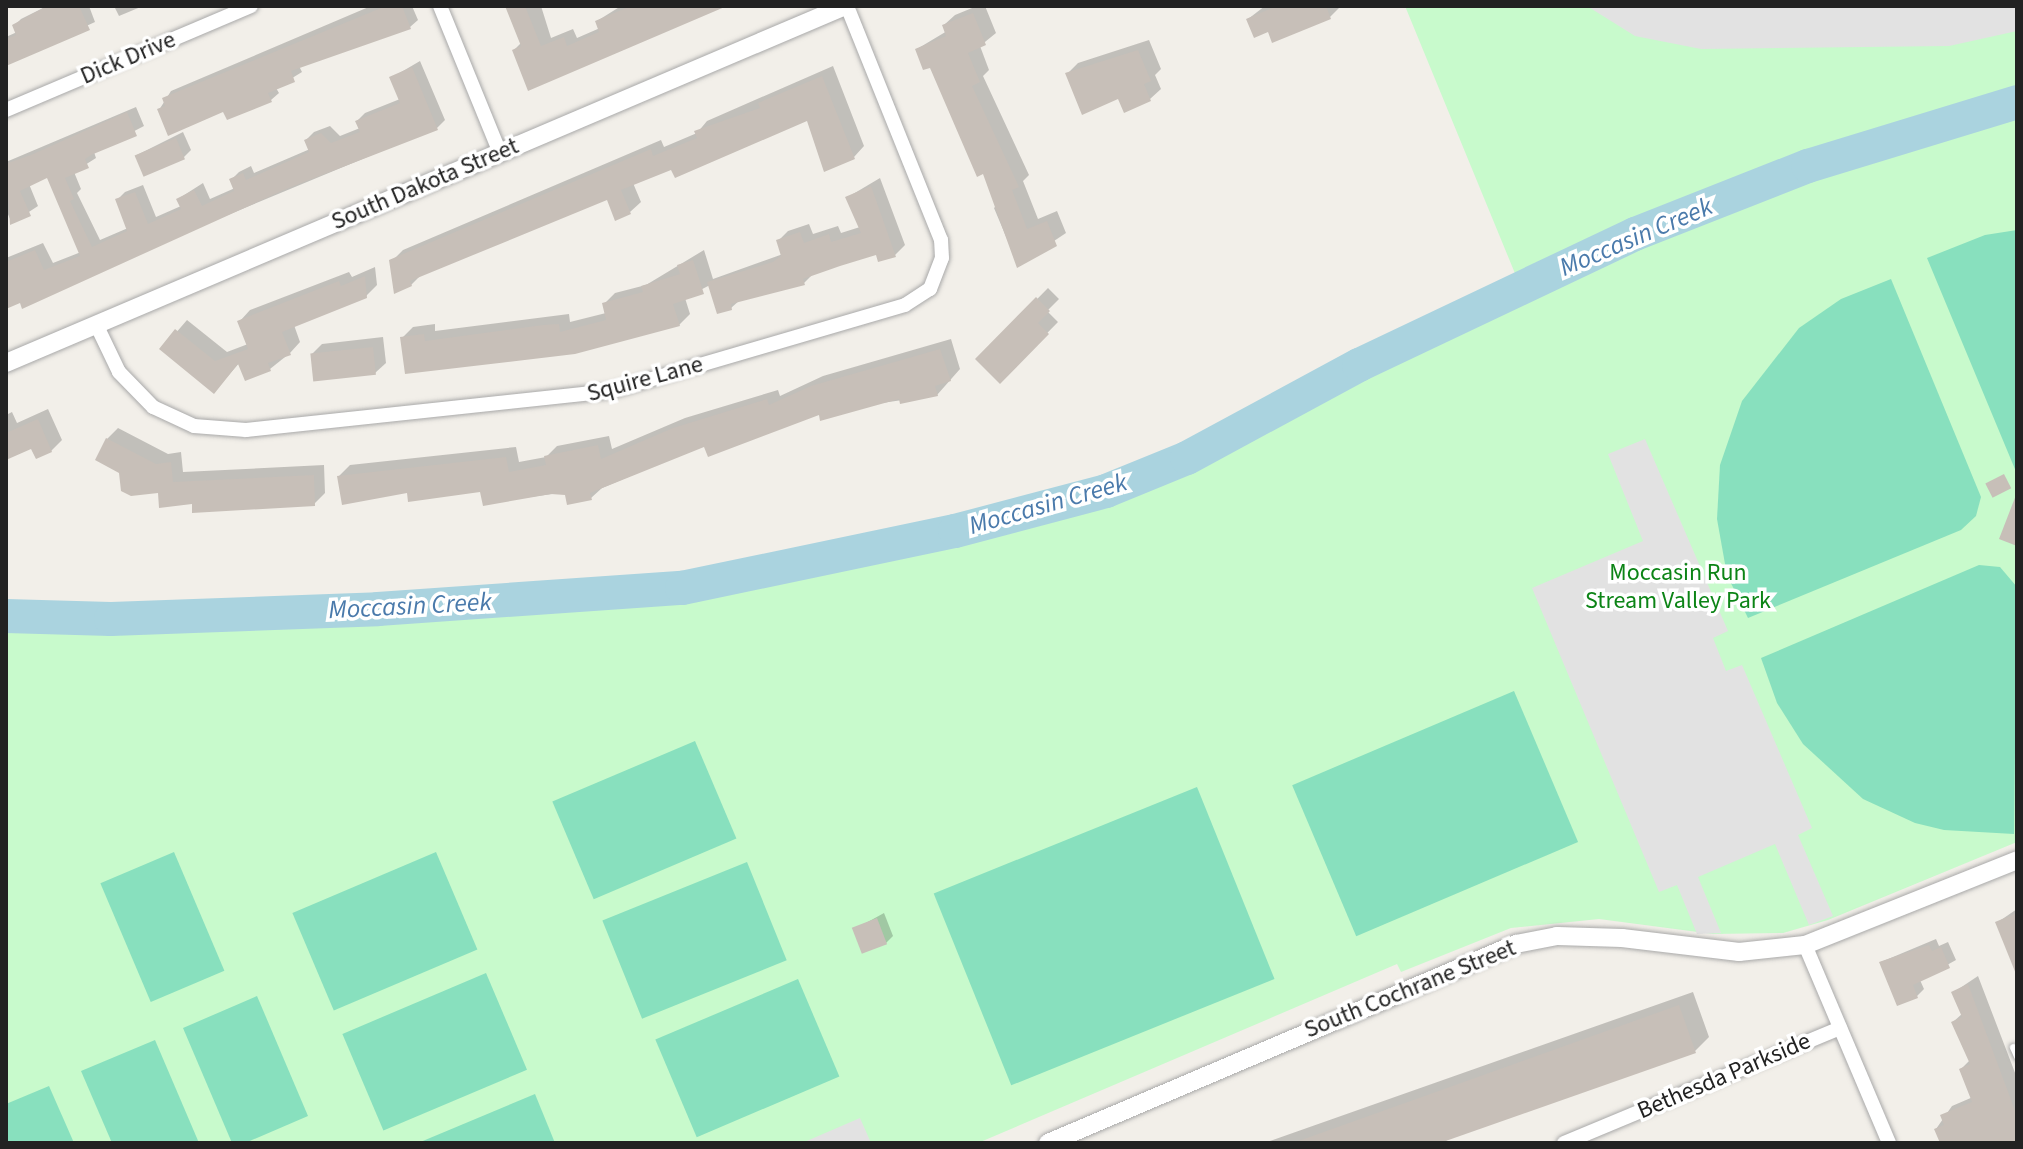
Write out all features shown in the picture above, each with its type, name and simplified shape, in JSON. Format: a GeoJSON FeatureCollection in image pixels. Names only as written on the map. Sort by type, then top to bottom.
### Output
{"type":"FeatureCollection","features":[{"type":"Feature","properties":{"kind":"street","name":"Dick Drive"},"geometry":{"type":"LineString","coordinates":[[6,110],[251,6]]}},
{"type":"Feature","properties":{"kind":"street"},"geometry":{"type":"LineString","coordinates":[[440,6],[500,153]]}},
{"type":"Feature","properties":{"kind":"street","name":"South Dakota Street"},"geometry":{"type":"LineString","coordinates":[[6,363],[846,6]]}},
{"type":"Feature","properties":{"kind":"street","name":"Squire Lane"},"geometry":{"type":"LineString","coordinates":[[96,324],[119,372],[153,407],[194,426],[246,430],[611,391],[905,305],[930,289],[940,266],[941,240],[846,6]]}},
{"type":"Feature","properties":{"kind":"street","name":"South Cochrane Street"},"geometry":{"type":"LineString","coordinates":[[1048,1143],[1516,944],[1557,936],[1622,938],[1739,952],[1805,945],[2017,860]]}},
{"type":"Feature","properties":{"kind":"street"},"geometry":{"type":"LineString","coordinates":[[1805,945],[1889,1143]]}},
{"type":"Feature","properties":{"kind":"street","name":"Bethesda Parkside"},"geometry":{"type":"LineString","coordinates":[[1564,1143],[1840,1028]]}},
{"type":"Feature","properties":{"kind":"lane"},"geometry":{"type":"LineString","coordinates":[[2013,1047],[2017,1056]]}},
{"type":"Feature","properties":{"kind":"green space","name":"Moccasin Run Stream Valley Park"},"geometry":{"type":"Polygon","coordinates":[[[1405,6],[2017,6],[2017,842],[1828,920],[1783,933],[1713,934],[1599,919],[1511,928],[1401,972],[1397,964],[978,1143],[6,1143],[6,616],[111,619],[378,609],[682,588],[955,531],[1106,491],[1187,458],[1359,365],[1521,288],[1405,6]]]}},
{"type":"Feature","properties":{"kind":"green space"},"geometry":{"type":"Polygon","coordinates":[[[2017,230],[2017,474],[1927,258],[1985,235],[2017,230]]]}},
{"type":"Feature","properties":{"kind":"green space"},"geometry":{"type":"Polygon","coordinates":[[[1891,279],[1981,497],[1976,516],[1961,530],[1748,618],[1727,575],[1717,519],[1720,465],[1742,401],[1799,328],[1841,299],[1891,279]]]}},
{"type":"Feature","properties":{"kind":"green space"},"geometry":{"type":"Polygon","coordinates":[[[1979,565],[2000,567],[2017,587],[2014,834],[1944,830],[1915,823],[1863,799],[1803,744],[1777,703],[1761,658],[1979,565]]]}},
{"type":"Feature","properties":{"kind":"green space"},"geometry":{"type":"Polygon","coordinates":[[[1514,691],[1578,842],[1356,936],[1292,785],[1514,691]]]}},
{"type":"Feature","properties":{"kind":"green space"},"geometry":{"type":"Polygon","coordinates":[[[695,741],[736,839],[594,899],[552,802],[695,741]]]}},
{"type":"Feature","properties":{"kind":"green space"},"geometry":{"type":"Polygon","coordinates":[[[1197,787],[1275,979],[1011,1085],[934,893],[1197,787]]]}},
{"type":"Feature","properties":{"kind":"green space"},"geometry":{"type":"Polygon","coordinates":[[[174,852],[224,971],[151,1002],[100,883],[174,852]]]}},
{"type":"Feature","properties":{"kind":"green space"},"geometry":{"type":"Polygon","coordinates":[[[436,852],[477,950],[334,1011],[292,913],[436,852]]]}},
{"type":"Feature","properties":{"kind":"green space"},"geometry":{"type":"Polygon","coordinates":[[[747,862],[787,960],[642,1019],[602,920],[747,862]]]}},
{"type":"Feature","properties":{"kind":"green space"},"geometry":{"type":"Polygon","coordinates":[[[486,973],[527,1070],[383,1131],[342,1034],[486,973]]]}},
{"type":"Feature","properties":{"kind":"green space"},"geometry":{"type":"Polygon","coordinates":[[[798,979],[839,1077],[697,1137],[655,1040],[798,979]]]}},
{"type":"Feature","properties":{"kind":"green space"},"geometry":{"type":"Polygon","coordinates":[[[257,996],[308,1116],[245,1143],[232,1143],[183,1028],[257,996]]]}},
{"type":"Feature","properties":{"kind":"green space"},"geometry":{"type":"Polygon","coordinates":[[[155,1040],[199,1143],[112,1143],[81,1071],[155,1040]]]}},
{"type":"Feature","properties":{"kind":"green space"},"geometry":{"type":"Polygon","coordinates":[[[49,1086],[74,1143],[6,1143],[6,1104],[49,1086]]]}},
{"type":"Feature","properties":{"kind":"green space"},"geometry":{"type":"Polygon","coordinates":[[[535,1094],[555,1143],[418,1143],[535,1094]]]}},
{"type":"Feature","properties":{"kind":"shaded area"},"geometry":{"type":"Polygon","coordinates":[[[1587,6],[2017,6],[2017,31],[1949,46],[1701,49],[1635,36],[1587,6]]]}},
{"type":"Feature","properties":{"kind":"shaded area"},"geometry":{"type":"Polygon","coordinates":[[[1645,439],[1728,631],[1713,638],[1726,671],[1742,665],[1812,828],[1798,835],[1833,916],[1809,925],[1775,844],[1698,877],[1721,933],[1697,934],[1677,885],[1659,892],[1532,588],[1643,541],[1608,454],[1645,439]]]}},
{"type":"Feature","properties":{"kind":"shaded area"},"geometry":{"type":"Polygon","coordinates":[[[860,1118],[871,1143],[802,1143],[860,1118]]]}},
{"type":"Feature","properties":{"kind":"building"},"geometry":{"type":"Polygon","coordinates":[[[47,6],[79,6],[90,30],[6,66],[6,39],[16,35],[12,25],[47,6]]]}},
{"type":"Feature","properties":{"kind":"building"},"geometry":{"type":"Polygon","coordinates":[[[386,6],[402,6],[411,29],[291,71],[295,82],[268,93],[272,102],[227,120],[223,112],[168,136],[157,109],[165,106],[162,98],[386,6]]]}},
{"type":"Feature","properties":{"kind":"building"},"geometry":{"type":"Polygon","coordinates":[[[505,6],[525,6],[541,46],[564,37],[567,46],[599,32],[595,21],[631,6],[727,6],[528,91],[512,50],[521,46],[505,6]]]}},
{"type":"Feature","properties":{"kind":"building"},"geometry":{"type":"Polygon","coordinates":[[[1277,6],[1326,6],[1331,19],[1272,43],[1268,32],[1254,38],[1246,19],[1277,6]]]}},
{"type":"Feature","properties":{"kind":"building"},"geometry":{"type":"Polygon","coordinates":[[[973,13],[986,45],[968,53],[980,82],[972,86],[1019,187],[1012,190],[1027,229],[1047,221],[1057,246],[1017,268],[983,174],[977,177],[930,68],[923,70],[915,49],[946,36],[942,25],[973,13]]]}},
{"type":"Feature","properties":{"kind":"building"},"geometry":{"type":"Polygon","coordinates":[[[1138,50],[1151,81],[1144,84],[1151,101],[1124,113],[1118,99],[1082,115],[1065,73],[1138,50]]]}},
{"type":"Feature","properties":{"kind":"building"},"geometry":{"type":"Polygon","coordinates":[[[412,67],[438,130],[286,189],[22,309],[20,303],[6,309],[6,262],[35,250],[44,270],[80,256],[47,178],[20,191],[31,216],[10,225],[6,158],[8,163],[31,155],[127,112],[137,136],[91,155],[85,159],[89,168],[65,178],[74,199],[70,201],[92,247],[127,231],[115,199],[135,192],[148,224],[181,209],[176,199],[194,190],[202,206],[234,191],[229,179],[243,173],[246,180],[309,152],[304,140],[321,133],[331,143],[360,132],[355,121],[400,103],[389,77],[412,67]]]}},
{"type":"Feature","properties":{"kind":"building"},"geometry":{"type":"Polygon","coordinates":[[[822,76],[855,159],[824,172],[807,121],[675,178],[671,170],[621,190],[631,214],[615,221],[607,200],[410,281],[412,286],[394,294],[389,260],[651,149],[653,156],[697,138],[694,131],[760,108],[758,103],[822,76]]]}},
{"type":"Feature","properties":{"kind":"building"},"geometry":{"type":"Polygon","coordinates":[[[176,138],[185,159],[144,177],[135,156],[176,138]]]}},
{"type":"Feature","properties":{"kind":"building"},"geometry":{"type":"Polygon","coordinates":[[[871,186],[896,257],[878,262],[876,255],[840,266],[803,279],[805,285],[731,304],[732,310],[717,314],[707,282],[773,262],[781,256],[776,240],[800,232],[804,243],[829,234],[831,242],[861,233],[845,197],[871,186]]]}},
{"type":"Feature","properties":{"kind":"building"},"geometry":{"type":"Polygon","coordinates":[[[693,260],[704,294],[673,304],[680,326],[575,354],[405,374],[400,337],[424,334],[425,341],[559,324],[560,332],[606,320],[602,303],[643,292],[641,286],[680,274],[677,265],[693,260]]]}},
{"type":"Feature","properties":{"kind":"building"},"geometry":{"type":"Polygon","coordinates":[[[365,276],[367,298],[282,332],[291,355],[268,363],[271,371],[245,381],[238,364],[214,394],[159,349],[175,329],[215,361],[248,349],[237,321],[339,281],[341,286],[365,276]]]}},
{"type":"Feature","properties":{"kind":"building"},"geometry":{"type":"Polygon","coordinates":[[[1036,297],[1050,311],[1038,323],[1049,334],[1000,384],[975,359],[1036,297]]]}},
{"type":"Feature","properties":{"kind":"building"},"geometry":{"type":"Polygon","coordinates":[[[373,347],[376,375],[313,381],[310,354],[373,347]]]}},
{"type":"Feature","properties":{"kind":"building"},"geometry":{"type":"Polygon","coordinates":[[[940,349],[951,381],[935,386],[938,396],[900,404],[899,399],[820,421],[819,415],[708,457],[704,447],[590,493],[592,500],[567,505],[565,495],[551,494],[483,506],[480,492],[408,502],[407,493],[342,505],[337,476],[506,457],[509,472],[546,465],[544,456],[598,445],[601,459],[673,428],[767,399],[769,405],[811,386],[940,349]]]}},
{"type":"Feature","properties":{"kind":"building"},"geometry":{"type":"Polygon","coordinates":[[[38,419],[52,452],[36,459],[31,449],[6,460],[6,433],[38,419]]]}},
{"type":"Feature","properties":{"kind":"building"},"geometry":{"type":"Polygon","coordinates":[[[106,438],[156,464],[171,462],[173,482],[314,475],[315,506],[192,513],[192,504],[159,508],[158,493],[131,496],[121,491],[119,473],[95,460],[106,438]]]}},
{"type":"Feature","properties":{"kind":"building"},"geometry":{"type":"Polygon","coordinates":[[[2004,474],[2011,488],[1993,498],[1985,484],[2004,474]]]}},
{"type":"Feature","properties":{"kind":"building"},"geometry":{"type":"Polygon","coordinates":[[[2017,495],[2017,546],[1999,539],[2017,495]]]}},
{"type":"Feature","properties":{"kind":"building"},"geometry":{"type":"Polygon","coordinates":[[[2017,913],[2017,974],[2016,974],[1995,922],[2017,913]]]}},
{"type":"Feature","properties":{"kind":"building"},"geometry":{"type":"Polygon","coordinates":[[[877,918],[887,944],[862,954],[852,928],[877,918]]]}},
{"type":"Feature","properties":{"kind":"building"},"geometry":{"type":"Polygon","coordinates":[[[1929,945],[1932,951],[1941,947],[1950,968],[1913,985],[1918,998],[1897,1006],[1879,962],[1929,945]]]}},
{"type":"Feature","properties":{"kind":"building"},"geometry":{"type":"Polygon","coordinates":[[[1968,984],[2017,1116],[2017,1143],[1940,1143],[1934,1129],[1944,1125],[1940,1115],[1972,1102],[1959,1069],[1970,1064],[1951,1022],[1962,1017],[1951,992],[1968,984]]]}},
{"type":"Feature","properties":{"kind":"building"},"geometry":{"type":"Polygon","coordinates":[[[1679,1005],[1696,1053],[1440,1143],[1293,1143],[1679,1005]]]}},
{"type":"Feature","properties":{"kind":"waterway","name":"Moccasin Creek"},"geometry":{"type":"LineString","coordinates":[[6,616],[111,619],[378,609],[682,588],[955,531],[1106,491],[1187,458],[1359,365],[1635,234],[1808,166],[2017,102]]}}]}
